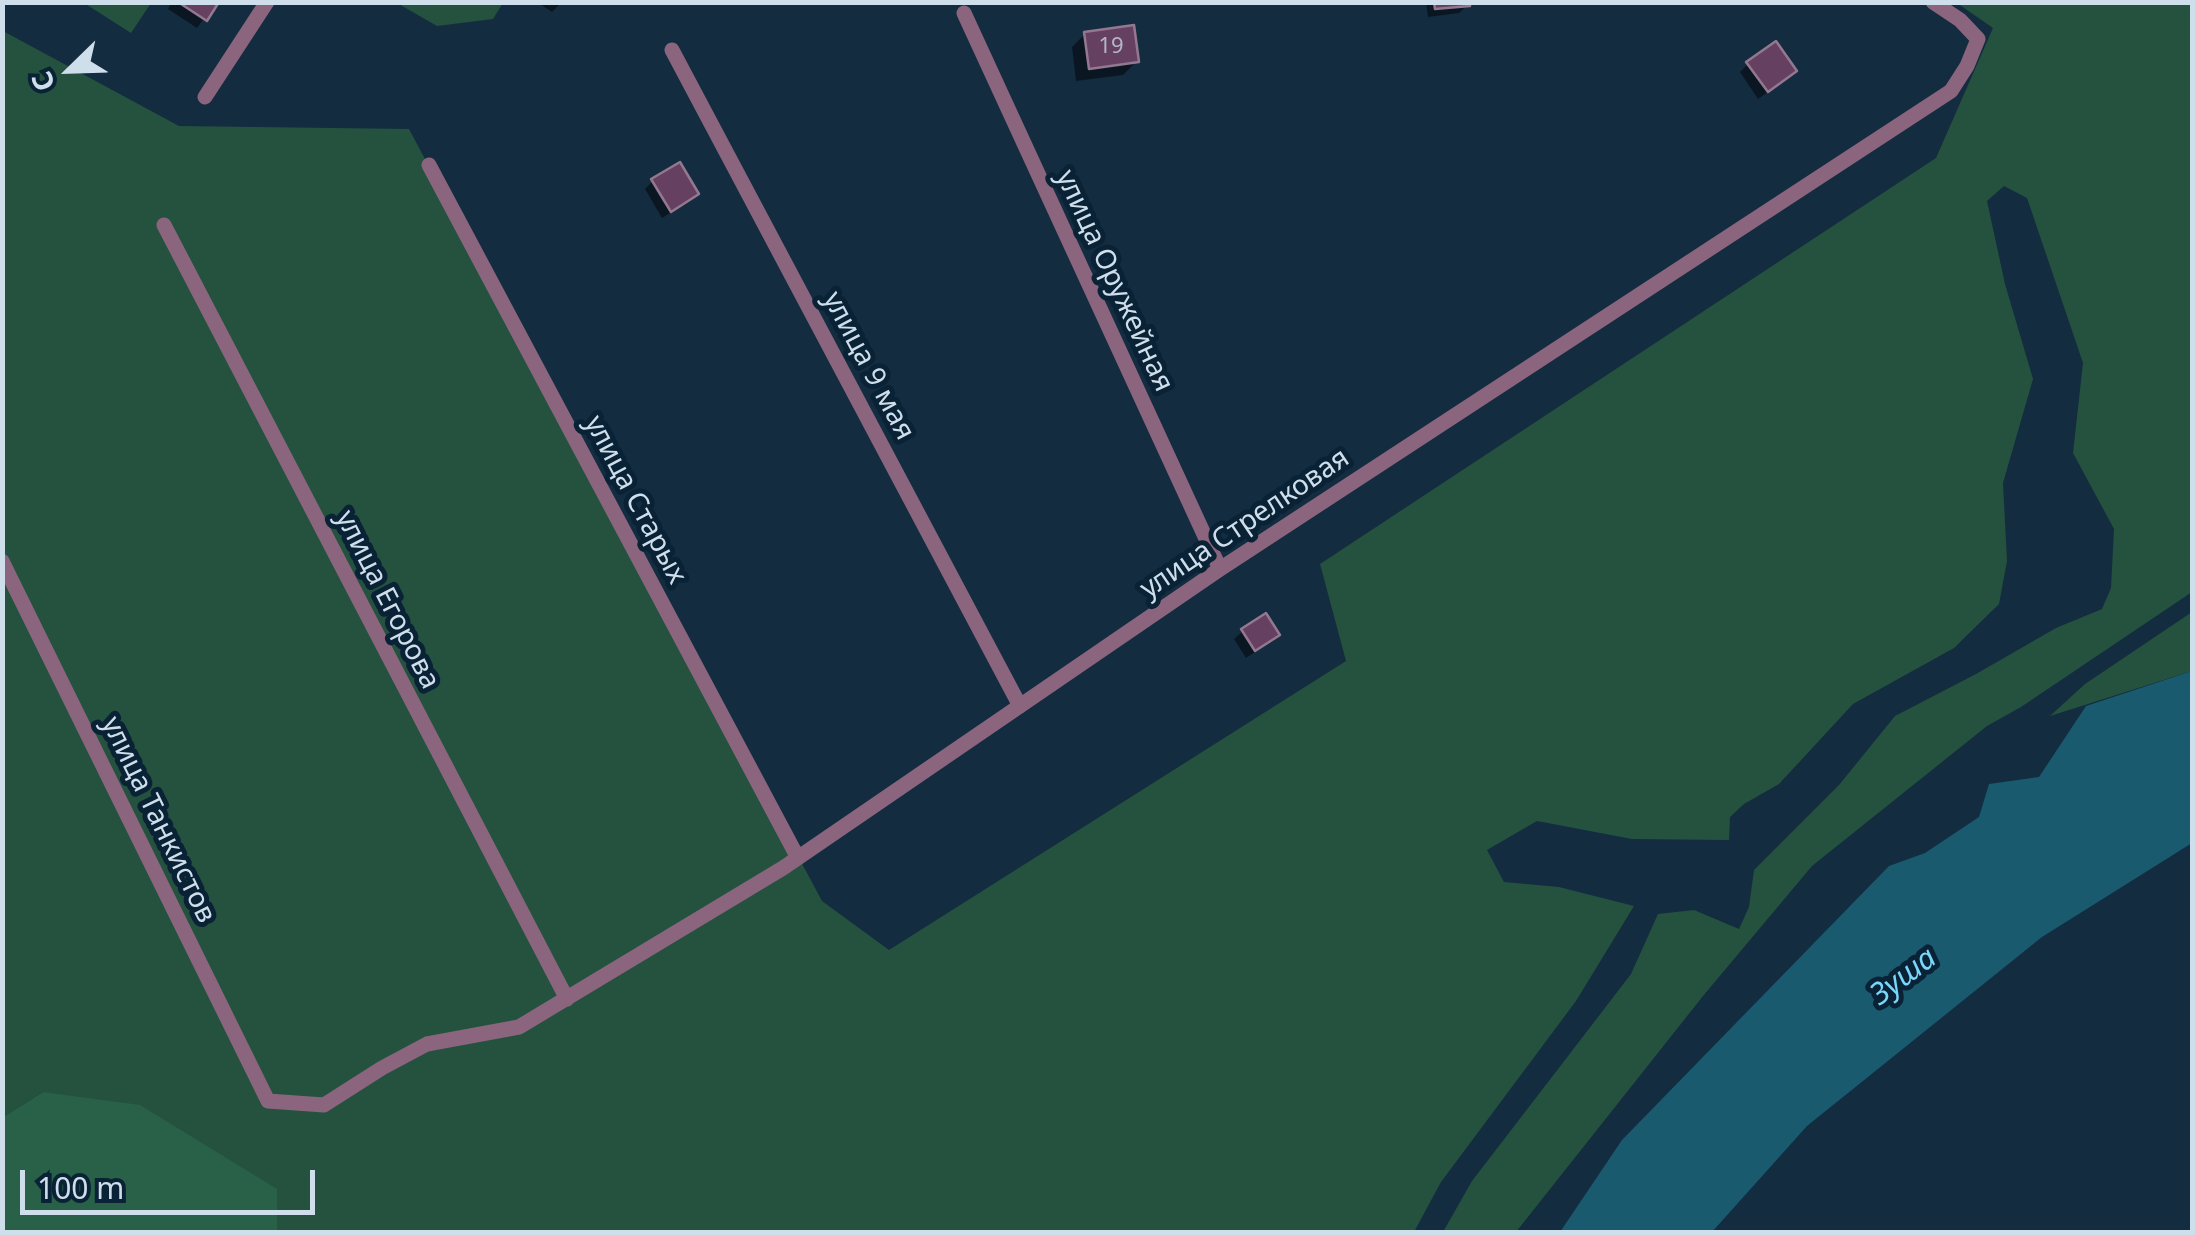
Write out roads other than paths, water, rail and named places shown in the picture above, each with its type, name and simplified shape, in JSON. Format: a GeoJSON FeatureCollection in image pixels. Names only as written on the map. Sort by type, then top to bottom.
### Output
{"type":"FeatureCollection","features":[{"type":"Feature","properties":{"kind":"street"},"geometry":{"type":"LineString","coordinates":[[205,97],[267,2]]}},
{"type":"Feature","properties":{"kind":"street","name":"улица Стрелковая"},"geometry":{"type":"LineString","coordinates":[[268,1101],[324,1105],[426,1044],[519,1027],[798,858],[1220,569],[1951,91],[1968,66],[1978,40],[1960,20],[1932,2]]}},
{"type":"Feature","properties":{"kind":"street","name":"улица Оружейная"},"geometry":{"type":"LineString","coordinates":[[964,13],[1220,569]]}},
{"type":"Feature","properties":{"kind":"street","name":"улица 9 мая"},"geometry":{"type":"LineString","coordinates":[[672,50],[1020,706]]}},
{"type":"Feature","properties":{"kind":"street","name":"улица Старых"},"geometry":{"type":"LineString","coordinates":[[429,164],[798,858]]}},
{"type":"Feature","properties":{"kind":"street","name":"улица Егорова"},"geometry":{"type":"LineString","coordinates":[[164,225],[566,998]]}},
{"type":"Feature","properties":{"kind":"street","name":"улица Танкистов"},"geometry":{"type":"LineString","coordinates":[[2,561],[268,1101]]}},
{"type":"Feature","properties":{"kind":"water","name":"Зуша"},"geometry":{"type":"Polygon","coordinates":[[[2192,671],[2192,843],[2042,937],[1807,1126],[1712,1232],[1560,1232],[1622,1140],[1889,866],[1925,853],[1979,817],[1989,784],[2039,777],[2086,706],[2192,671]]]}}]}
